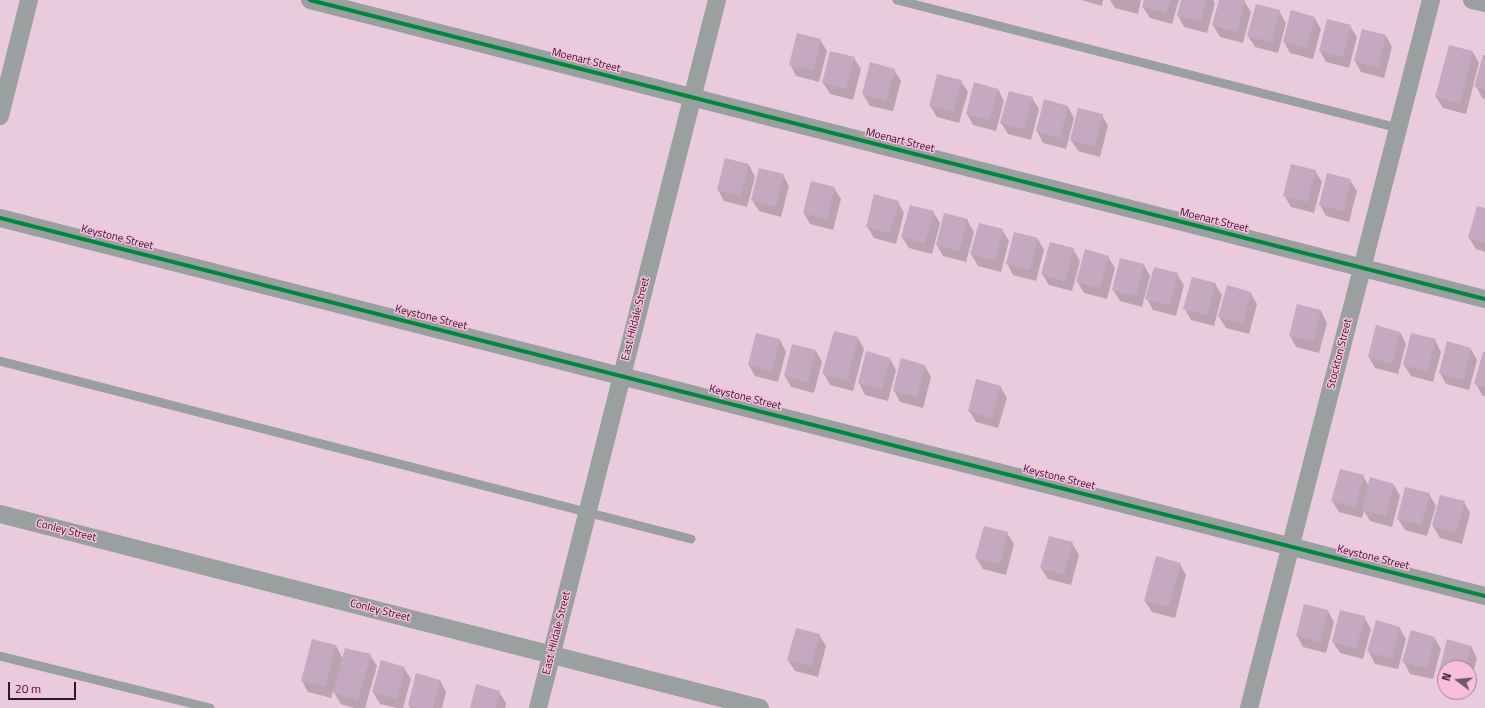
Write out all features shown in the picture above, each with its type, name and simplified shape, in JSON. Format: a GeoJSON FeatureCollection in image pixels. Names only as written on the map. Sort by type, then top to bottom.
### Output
{"type":"FeatureCollection","features":[{"type":"Feature","properties":{"kind":"street"},"geometry":{"type":"LineString","coordinates":[[0,116],[9,66],[30,0]]}},
{"type":"Feature","properties":{"kind":"street","name":"Moenart Street"},"geometry":{"type":"LineString","coordinates":[[310,0],[1485,300]]}},
{"type":"Feature","properties":{"kind":"street","name":"East Hildale Street"},"geometry":{"type":"LineString","coordinates":[[538,708],[717,0]]}},
{"type":"Feature","properties":{"kind":"street","name":"Stockton Street"},"geometry":{"type":"LineString","coordinates":[[1249,708],[1431,0]]}},
{"type":"Feature","properties":{"kind":"street"},"geometry":{"type":"LineString","coordinates":[[1472,0],[1485,3]]}},
{"type":"Feature","properties":{"kind":"street","name":"Keystone Street"},"geometry":{"type":"LineString","coordinates":[[0,218],[1485,596]]}},
{"type":"Feature","properties":{"kind":"street","name":"Conley Street"},"geometry":{"type":"LineString","coordinates":[[0,514],[760,708]]}},
{"type":"Feature","properties":{"kind":"lane"},"geometry":{"type":"LineString","coordinates":[[897,0],[1398,128]]}},
{"type":"Feature","properties":{"kind":"lane"},"geometry":{"type":"LineString","coordinates":[[0,361],[692,539]]}},
{"type":"Feature","properties":{"kind":"lane"},"geometry":{"type":"LineString","coordinates":[[0,656],[210,708]]}},
{"type":"Feature","properties":{"kind":"building"},"geometry":{"type":"Polygon","coordinates":[[[1144,0],[1170,0],[1166,13],[1142,7],[1144,0]]]}},
{"type":"Feature","properties":{"kind":"building"},"geometry":{"type":"Polygon","coordinates":[[[1181,0],[1206,0],[1201,22],[1177,16],[1181,0]]]}},
{"type":"Feature","properties":{"kind":"building"},"geometry":{"type":"Polygon","coordinates":[[[1219,0],[1245,0],[1237,32],[1212,25],[1219,0]]]}},
{"type":"Feature","properties":{"kind":"building"},"geometry":{"type":"Polygon","coordinates":[[[1256,4],[1280,10],[1271,42],[1247,36],[1256,4]]]}},
{"type":"Feature","properties":{"kind":"building"},"geometry":{"type":"Polygon","coordinates":[[[1291,10],[1315,17],[1307,48],[1283,42],[1291,10]]]}},
{"type":"Feature","properties":{"kind":"building"},"geometry":{"type":"Polygon","coordinates":[[[1327,19],[1351,25],[1343,57],[1319,51],[1327,19]]]}},
{"type":"Feature","properties":{"kind":"building"},"geometry":{"type":"Polygon","coordinates":[[[1362,29],[1386,35],[1378,67],[1354,61],[1362,29]]]}},
{"type":"Feature","properties":{"kind":"building"},"geometry":{"type":"Polygon","coordinates":[[[797,33],[821,39],[813,71],[789,65],[797,33]]]}},
{"type":"Feature","properties":{"kind":"building"},"geometry":{"type":"Polygon","coordinates":[[[1449,45],[1473,51],[1460,103],[1435,97],[1449,45]]]}},
{"type":"Feature","properties":{"kind":"building"},"geometry":{"type":"Polygon","coordinates":[[[830,51],[855,57],[846,89],[822,83],[830,51]]]}},
{"type":"Feature","properties":{"kind":"building"},"geometry":{"type":"Polygon","coordinates":[[[1483,55],[1485,55],[1485,89],[1474,87],[1483,55]]]}},
{"type":"Feature","properties":{"kind":"building"},"geometry":{"type":"Polygon","coordinates":[[[870,62],[895,69],[886,101],[862,94],[870,62]]]}},
{"type":"Feature","properties":{"kind":"building"},"geometry":{"type":"Polygon","coordinates":[[[937,74],[962,80],[953,112],[929,106],[937,74]]]}},
{"type":"Feature","properties":{"kind":"building"},"geometry":{"type":"Polygon","coordinates":[[[974,82],[998,89],[990,120],[966,114],[974,82]]]}},
{"type":"Feature","properties":{"kind":"building"},"geometry":{"type":"Polygon","coordinates":[[[1009,91],[1033,97],[1024,129],[1000,123],[1009,91]]]}},
{"type":"Feature","properties":{"kind":"building"},"geometry":{"type":"Polygon","coordinates":[[[1044,99],[1068,106],[1060,138],[1036,131],[1044,99]]]}},
{"type":"Feature","properties":{"kind":"building"},"geometry":{"type":"Polygon","coordinates":[[[1078,108],[1103,114],[1094,146],[1070,140],[1078,108]]]}},
{"type":"Feature","properties":{"kind":"building"},"geometry":{"type":"Polygon","coordinates":[[[725,158],[749,164],[741,196],[717,190],[725,158]]]}},
{"type":"Feature","properties":{"kind":"building"},"geometry":{"type":"Polygon","coordinates":[[[1291,164],[1316,170],[1307,202],[1283,196],[1291,164]]]}},
{"type":"Feature","properties":{"kind":"building"},"geometry":{"type":"Polygon","coordinates":[[[759,168],[784,174],[775,206],[751,200],[759,168]]]}},
{"type":"Feature","properties":{"kind":"building"},"geometry":{"type":"Polygon","coordinates":[[[1327,173],[1351,179],[1343,211],[1319,205],[1327,173]]]}},
{"type":"Feature","properties":{"kind":"building"},"geometry":{"type":"Polygon","coordinates":[[[811,181],[835,187],[827,219],[803,213],[811,181]]]}},
{"type":"Feature","properties":{"kind":"building"},"geometry":{"type":"Polygon","coordinates":[[[874,194],[899,201],[890,233],[866,227],[874,194]]]}},
{"type":"Feature","properties":{"kind":"building"},"geometry":{"type":"Polygon","coordinates":[[[910,205],[934,211],[925,243],[901,237],[910,205]]]}},
{"type":"Feature","properties":{"kind":"building"},"geometry":{"type":"Polygon","coordinates":[[[1477,206],[1485,208],[1485,243],[1468,238],[1477,206]]]}},
{"type":"Feature","properties":{"kind":"building"},"geometry":{"type":"Polygon","coordinates":[[[944,213],[968,219],[959,251],[936,245],[944,213]]]}},
{"type":"Feature","properties":{"kind":"building"},"geometry":{"type":"Polygon","coordinates":[[[979,223],[1003,229],[995,261],[970,254],[979,223]]]}},
{"type":"Feature","properties":{"kind":"building"},"geometry":{"type":"Polygon","coordinates":[[[1014,232],[1038,238],[1030,270],[1006,264],[1014,232]]]}},
{"type":"Feature","properties":{"kind":"building"},"geometry":{"type":"Polygon","coordinates":[[[1050,242],[1074,248],[1065,281],[1041,274],[1050,242]]]}},
{"type":"Feature","properties":{"kind":"building"},"geometry":{"type":"Polygon","coordinates":[[[1085,249],[1109,256],[1100,288],[1076,282],[1085,249]]]}},
{"type":"Feature","properties":{"kind":"building"},"geometry":{"type":"Polygon","coordinates":[[[1120,258],[1144,264],[1136,296],[1112,290],[1120,258]]]}},
{"type":"Feature","properties":{"kind":"building"},"geometry":{"type":"Polygon","coordinates":[[[1154,267],[1178,273],[1170,305],[1145,299],[1154,267]]]}},
{"type":"Feature","properties":{"kind":"building"},"geometry":{"type":"Polygon","coordinates":[[[1192,277],[1216,283],[1207,315],[1183,309],[1192,277]]]}},
{"type":"Feature","properties":{"kind":"building"},"geometry":{"type":"Polygon","coordinates":[[[1227,285],[1251,292],[1243,323],[1218,317],[1227,285]]]}},
{"type":"Feature","properties":{"kind":"building"},"geometry":{"type":"Polygon","coordinates":[[[1297,304],[1321,310],[1313,342],[1289,336],[1297,304]]]}},
{"type":"Feature","properties":{"kind":"building"},"geometry":{"type":"Polygon","coordinates":[[[1376,325],[1400,332],[1392,364],[1368,357],[1376,325]]]}},
{"type":"Feature","properties":{"kind":"building"},"geometry":{"type":"Polygon","coordinates":[[[834,331],[858,337],[847,381],[822,374],[834,331]]]}},
{"type":"Feature","properties":{"kind":"building"},"geometry":{"type":"Polygon","coordinates":[[[756,333],[780,339],[772,371],[748,365],[756,333]]]}},
{"type":"Feature","properties":{"kind":"building"},"geometry":{"type":"Polygon","coordinates":[[[1411,333],[1436,339],[1427,371],[1403,365],[1411,333]]]}},
{"type":"Feature","properties":{"kind":"building"},"geometry":{"type":"Polygon","coordinates":[[[1447,341],[1471,348],[1463,380],[1439,373],[1447,341]]]}},
{"type":"Feature","properties":{"kind":"building"},"geometry":{"type":"Polygon","coordinates":[[[792,344],[816,350],[808,382],[784,376],[792,344]]]}},
{"type":"Feature","properties":{"kind":"building"},"geometry":{"type":"Polygon","coordinates":[[[866,351],[890,358],[882,390],[858,383],[866,351]]]}},
{"type":"Feature","properties":{"kind":"building"},"geometry":{"type":"Polygon","coordinates":[[[1483,352],[1485,352],[1485,387],[1474,384],[1483,352]]]}},
{"type":"Feature","properties":{"kind":"building"},"geometry":{"type":"Polygon","coordinates":[[[901,358],[925,365],[917,397],[893,391],[901,358]]]}},
{"type":"Feature","properties":{"kind":"building"},"geometry":{"type":"Polygon","coordinates":[[[976,379],[1001,386],[992,418],[968,411],[976,379]]]}},
{"type":"Feature","properties":{"kind":"building"},"geometry":{"type":"Polygon","coordinates":[[[1340,469],[1364,475],[1355,507],[1331,501],[1340,469]]]}},
{"type":"Feature","properties":{"kind":"building"},"geometry":{"type":"Polygon","coordinates":[[[1370,477],[1394,484],[1386,516],[1362,510],[1370,477]]]}},
{"type":"Feature","properties":{"kind":"building"},"geometry":{"type":"Polygon","coordinates":[[[1405,487],[1430,493],[1421,525],[1397,519],[1405,487]]]}},
{"type":"Feature","properties":{"kind":"building"},"geometry":{"type":"Polygon","coordinates":[[[1440,495],[1465,501],[1456,533],[1432,526],[1440,495]]]}},
{"type":"Feature","properties":{"kind":"building"},"geometry":{"type":"Polygon","coordinates":[[[984,526],[1008,532],[1000,564],[975,558],[984,526]]]}},
{"type":"Feature","properties":{"kind":"building"},"geometry":{"type":"Polygon","coordinates":[[[1049,536],[1073,542],[1064,574],[1040,568],[1049,536]]]}},
{"type":"Feature","properties":{"kind":"building"},"geometry":{"type":"Polygon","coordinates":[[[1156,556],[1181,563],[1169,607],[1144,601],[1156,556]]]}},
{"type":"Feature","properties":{"kind":"building"},"geometry":{"type":"Polygon","coordinates":[[[1304,604],[1328,610],[1320,642],[1296,636],[1304,604]]]}},
{"type":"Feature","properties":{"kind":"building"},"geometry":{"type":"Polygon","coordinates":[[[1340,610],[1365,616],[1356,649],[1332,642],[1340,610]]]}},
{"type":"Feature","properties":{"kind":"building"},"geometry":{"type":"Polygon","coordinates":[[[1376,620],[1400,627],[1392,658],[1367,652],[1376,620]]]}},
{"type":"Feature","properties":{"kind":"building"},"geometry":{"type":"Polygon","coordinates":[[[796,628],[820,634],[811,666],[787,660],[796,628]]]}},
{"type":"Feature","properties":{"kind":"building"},"geometry":{"type":"Polygon","coordinates":[[[1411,630],[1435,637],[1427,668],[1402,662],[1411,630]]]}},
{"type":"Feature","properties":{"kind":"building"},"geometry":{"type":"Polygon","coordinates":[[[312,639],[336,645],[325,687],[301,681],[312,639]]]}},
{"type":"Feature","properties":{"kind":"building"},"geometry":{"type":"Polygon","coordinates":[[[1447,639],[1471,646],[1467,660],[1442,660],[1447,639]]]}},
{"type":"Feature","properties":{"kind":"building"},"geometry":{"type":"Polygon","coordinates":[[[345,648],[371,654],[358,700],[333,693],[345,648]]]}},
{"type":"Feature","properties":{"kind":"building"},"geometry":{"type":"Polygon","coordinates":[[[381,660],[405,667],[397,699],[372,692],[381,660]]]}},
{"type":"Feature","properties":{"kind":"building"},"geometry":{"type":"Polygon","coordinates":[[[416,673],[440,680],[433,708],[418,708],[408,705],[416,673]]]}},
{"type":"Feature","properties":{"kind":"building"},"geometry":{"type":"Polygon","coordinates":[[[476,684],[500,691],[496,708],[470,708],[476,684]]]}},
{"type":"Feature","properties":{"kind":"cycle path"},"geometry":{"type":"LineString","coordinates":[[310,0],[1485,299]]}},
{"type":"Feature","properties":{"kind":"cycle path"},"geometry":{"type":"LineString","coordinates":[[0,218],[1485,596]]}}]}
